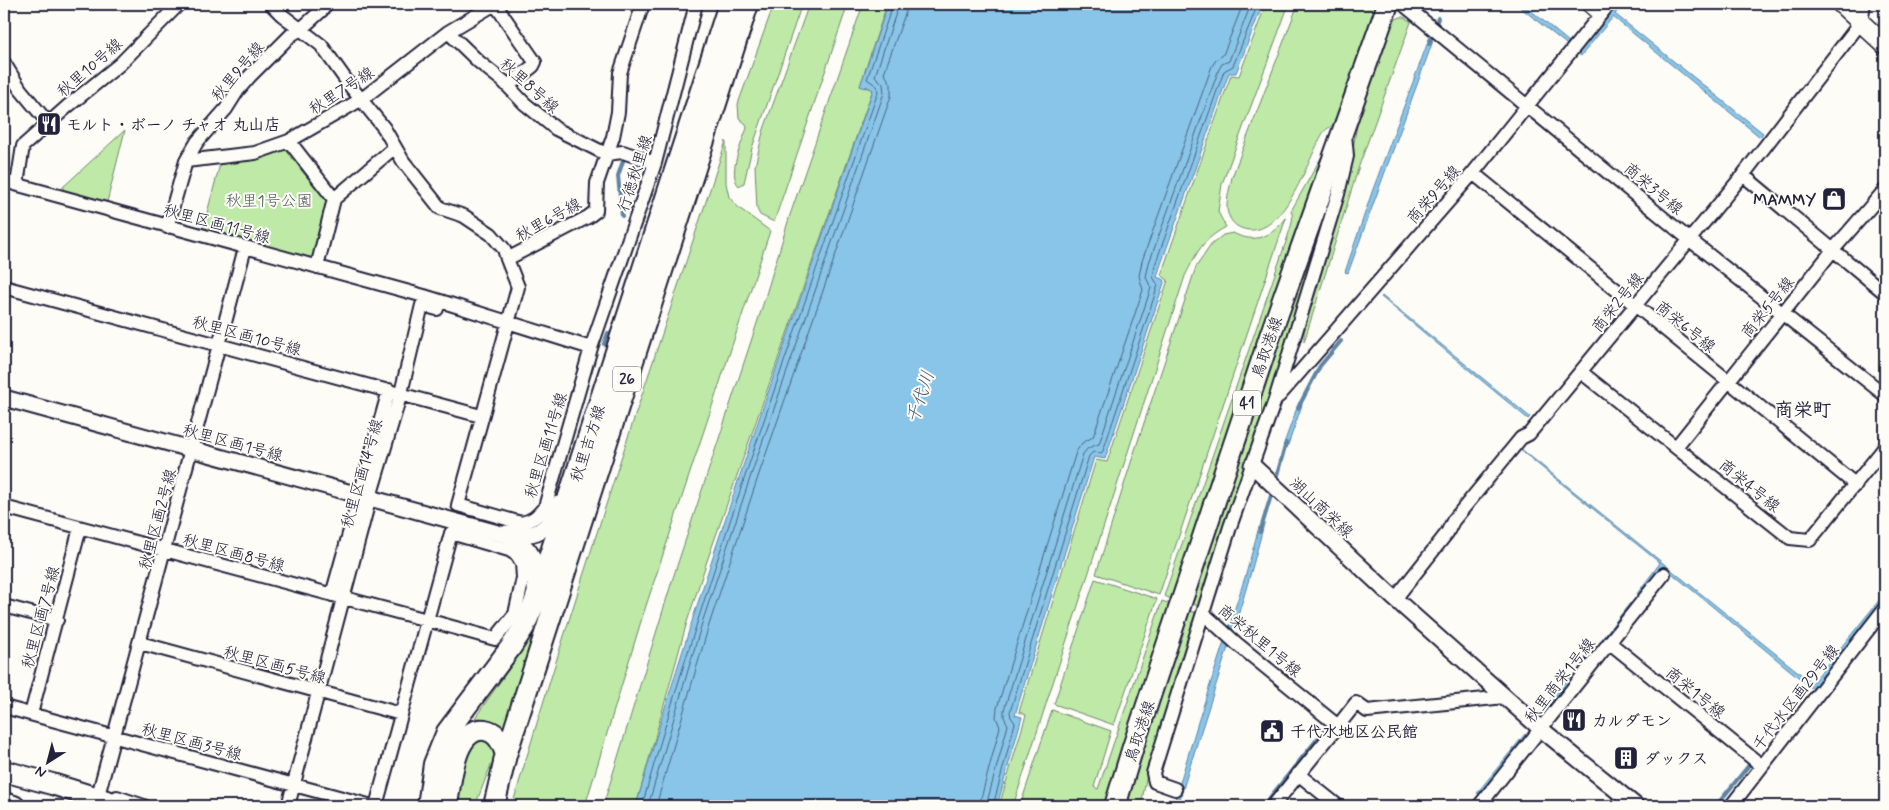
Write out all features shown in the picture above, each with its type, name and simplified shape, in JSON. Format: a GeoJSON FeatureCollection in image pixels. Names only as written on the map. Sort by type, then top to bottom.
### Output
{"type":"FeatureCollection","features":[{"type":"Feature","properties":{"kind":"main road","name":"秋里吉方線"},"geometry":{"type":"LineString","coordinates":[[428,806],[434,764],[444,737],[453,722],[514,642],[534,604],[729,4]]}},
{"type":"Feature","properties":{"kind":"main road","name":"秋里吉方線"},"geometry":{"type":"LineString","coordinates":[[494,806],[506,755],[748,4]]}},
{"type":"Feature","properties":{"kind":"main road","name":"鳥取港線"},"geometry":{"type":"LineString","coordinates":[[1115,806],[1238,430],[1388,4]]}},
{"type":"Feature","properties":{"kind":"main road"},"geometry":{"type":"LineString","coordinates":[[1842,4],[1885,45]]}},
{"type":"Feature","properties":{"kind":"main road","name":"26"},"geometry":{"type":"LineString","coordinates":[[439,806],[443,770],[451,746],[463,725],[513,654],[534,604]]}},
{"type":"Feature","properties":{"kind":"main road"},"geometry":{"type":"LineString","coordinates":[[447,806],[454,763],[463,742],[469,735],[483,730],[491,732],[501,742],[506,755]]}},
{"type":"Feature","properties":{"kind":"main road","name":"26"},"geometry":{"type":"LineString","coordinates":[[483,806],[506,755]]}},
{"type":"Feature","properties":{"kind":"main road"},"geometry":{"type":"LineString","coordinates":[[4,771],[123,806]]}},
{"type":"Feature","properties":{"kind":"main road"},"geometry":{"type":"LineString","coordinates":[[4,803],[14,806]]}},
{"type":"Feature","properties":{"kind":"street","name":"秋里10号線"},"geometry":{"type":"LineString","coordinates":[[17,184],[23,146],[120,64],[180,4]]}},
{"type":"Feature","properties":{"kind":"street","name":"秋里6号線"},"geometry":{"type":"LineString","coordinates":[[271,4],[282,15],[302,28],[321,45],[384,128],[403,162],[440,208],[464,216],[491,234],[504,249],[507,259],[596,211],[597,183],[613,138],[618,112],[620,73],[643,4]]}},
{"type":"Feature","properties":{"kind":"street","name":"秋里9号線"},"geometry":{"type":"LineString","coordinates":[[167,226],[186,161],[197,142],[226,109],[250,76],[291,35],[322,10],[326,4]]}},
{"type":"Feature","properties":{"kind":"street"},"geometry":{"type":"LineString","coordinates":[[495,4],[535,62],[533,66],[508,86]]}},
{"type":"Feature","properties":{"kind":"street","name":"秋里7号線"},"geometry":{"type":"LineString","coordinates":[[186,161],[255,153],[289,141],[362,99],[448,32],[495,4]]}},
{"type":"Feature","properties":{"kind":"street","name":"行徳秋里線"},"geometry":{"type":"LineString","coordinates":[[591,348],[655,163],[696,4]]}},
{"type":"Feature","properties":{"kind":"street","name":"商栄3号線"},"geometry":{"type":"LineString","coordinates":[[1403,4],[1690,240],[1885,395]]}},
{"type":"Feature","properties":{"kind":"street"},"geometry":{"type":"LineString","coordinates":[[1586,4],[1600,15]]}},
{"type":"Feature","properties":{"kind":"street","name":"商栄9号線"},"geometry":{"type":"LineString","coordinates":[[1275,400],[1473,173],[1609,4]]}},
{"type":"Feature","properties":{"kind":"street"},"geometry":{"type":"LineString","coordinates":[[1861,22],[1864,4]]}},
{"type":"Feature","properties":{"kind":"street","name":"商栄2号線"},"geometry":{"type":"LineString","coordinates":[[1394,599],[1447,533],[1453,521],[1465,506],[1521,438],[1529,434],[1743,175],[1861,22]]}},
{"type":"Feature","properties":{"kind":"street","name":"秋里8号線"},"geometry":{"type":"LineString","coordinates":[[448,32],[478,62],[508,86],[529,108],[556,129],[606,154],[623,152],[655,163]]}},
{"type":"Feature","properties":{"kind":"street"},"geometry":{"type":"LineString","coordinates":[[4,63],[20,89],[49,124]]}},
{"type":"Feature","properties":{"kind":"street"},"geometry":{"type":"LineString","coordinates":[[1252,465],[1275,400],[1340,184],[1347,156],[1345,124]]}},
{"type":"Feature","properties":{"kind":"street"},"geometry":{"type":"LineString","coordinates":[[289,141],[334,199]]}},
{"type":"Feature","properties":{"kind":"street"},"geometry":{"type":"LineString","coordinates":[[317,267],[334,199],[395,147]]}},
{"type":"Feature","properties":{"kind":"street","name":"商栄6号線"},"geometry":{"type":"LineString","coordinates":[[1473,173],[1856,485]]}},
{"type":"Feature","properties":{"kind":"street"},"geometry":{"type":"LineString","coordinates":[[1743,175],[1885,293]]}},
{"type":"Feature","properties":{"kind":"street","name":"秋里区画11号線"},"geometry":{"type":"LineString","coordinates":[[4,181],[317,267],[507,325],[591,348],[544,507],[537,516],[530,521],[521,523],[454,519]]}},
{"type":"Feature","properties":{"kind":"street","name":"商栄5号線"},"geometry":{"type":"LineString","coordinates":[[1676,447],[1833,250],[1885,190]]}},
{"type":"Feature","properties":{"kind":"street","name":"秋里区画2号線"},"geometry":{"type":"LineString","coordinates":[[98,798],[245,248]]}},
{"type":"Feature","properties":{"kind":"street"},"geometry":{"type":"LineString","coordinates":[[376,806],[518,287],[507,259]]}},
{"type":"Feature","properties":{"kind":"street","name":"秋里区画10号線"},"geometry":{"type":"LineString","coordinates":[[4,287],[482,416]]}},
{"type":"Feature","properties":{"kind":"street"},"geometry":{"type":"LineString","coordinates":[[332,595],[423,300]]}},
{"type":"Feature","properties":{"kind":"street"},"geometry":{"type":"LineString","coordinates":[[507,325],[577,350]]}},
{"type":"Feature","properties":{"kind":"street"},"geometry":{"type":"LineString","coordinates":[[491,530],[529,535],[543,530],[550,522],[611,367]]}},
{"type":"Feature","properties":{"kind":"street","name":"商栄4号線"},"geometry":{"type":"LineString","coordinates":[[1581,372],[1790,538],[1810,540],[1885,447]]}},
{"type":"Feature","properties":{"kind":"street","name":"秋里区画1号線"},"geometry":{"type":"LineString","coordinates":[[4,398],[491,530]]}},
{"type":"Feature","properties":{"kind":"street","name":"湖山商栄線"},"geometry":{"type":"LineString","coordinates":[[1252,465],[1394,599],[1541,729],[1636,806]]}},
{"type":"Feature","properties":{"kind":"street","name":"商栄秋里1号線"},"geometry":{"type":"LineString","coordinates":[[1252,465],[1203,613],[1338,726]]}},
{"type":"Feature","properties":{"kind":"street","name":"秋里区画14号線"},"geometry":{"type":"LineString","coordinates":[[288,806],[344,598],[364,496]]}},
{"type":"Feature","properties":{"kind":"street","name":"秋里区画8号線"},"geometry":{"type":"LineString","coordinates":[[4,507],[495,639],[515,614],[524,568],[520,559],[513,552],[454,519]]}},
{"type":"Feature","properties":{"kind":"street","name":"秋里区画7号線"},"geometry":{"type":"LineString","coordinates":[[31,714],[80,528]]}},
{"type":"Feature","properties":{"kind":"street"},"geometry":{"type":"LineString","coordinates":[[491,530],[515,539],[532,554],[535,572],[534,604]]}},
{"type":"Feature","properties":{"kind":"street","name":"秋里商栄1号線"},"geometry":{"type":"LineString","coordinates":[[1485,804],[1541,729],[1664,574]]}},
{"type":"Feature","properties":{"kind":"street"},"geometry":{"type":"LineString","coordinates":[[4,606],[56,620]]}},
{"type":"Feature","properties":{"kind":"street","name":"千代水区画29号線"},"geometry":{"type":"LineString","coordinates":[[1731,806],[1885,608]]}},
{"type":"Feature","properties":{"kind":"street"},"geometry":{"type":"LineString","coordinates":[[1176,789],[1155,782],[1153,772],[1203,613]]}},
{"type":"Feature","properties":{"kind":"street","name":"商栄1号線"},"geometry":{"type":"LineString","coordinates":[[1610,643],[1762,766]]}},
{"type":"Feature","properties":{"kind":"street","name":"秋里区画5号線"},"geometry":{"type":"LineString","coordinates":[[140,644],[401,714]]}},
{"type":"Feature","properties":{"kind":"street"},"geometry":{"type":"LineString","coordinates":[[1273,806],[1356,703],[1367,711],[1505,697]]}},
{"type":"Feature","properties":{"kind":"street","name":"秋里区画3号線"},"geometry":{"type":"LineString","coordinates":[[4,707],[372,806]]}},
{"type":"Feature","properties":{"kind":"street"},"geometry":{"type":"LineString","coordinates":[[1298,774],[1338,806]]}},
{"type":"Feature","properties":{"kind":"street"},"geometry":{"type":"LineString","coordinates":[[98,798],[144,806]]}},
{"type":"Feature","properties":{"kind":"green space"},"geometry":{"type":"Polygon","coordinates":[[[774,4],[802,4],[752,148],[744,183],[739,186],[734,174],[735,166],[747,128],[746,124],[739,118],[738,104],[774,4]]]}},
{"type":"Feature","properties":{"kind":"green space"},"geometry":{"type":"Polygon","coordinates":[[[809,4],[848,4],[774,222],[760,215],[757,209],[755,166],[763,132],[809,4]]]}},
{"type":"Feature","properties":{"kind":"green space"},"geometry":{"type":"Polygon","coordinates":[[[863,4],[887,4],[860,86],[873,89],[707,561],[687,622],[636,806],[603,806],[672,581],[761,311],[790,215],[863,4]]]}},
{"type":"Feature","properties":{"kind":"green space"},"geometry":{"type":"Polygon","coordinates":[[[1266,4],[1289,4],[1222,184],[1218,212],[1226,227],[1211,237],[1201,247],[1185,276],[1013,806],[999,806],[1026,715],[1019,712],[1096,460],[1107,462],[1168,280],[1161,275],[1231,75],[1239,76],[1266,4]]]}},
{"type":"Feature","properties":{"kind":"green space"},"geometry":{"type":"Polygon","coordinates":[[[1298,4],[1381,4],[1335,124],[1323,133],[1303,176],[1285,207],[1274,220],[1262,228],[1246,230],[1236,225],[1228,214],[1228,198],[1232,177],[1298,4]]]}},
{"type":"Feature","properties":{"kind":"green space"},"geometry":{"type":"Polygon","coordinates":[[[1401,17],[1411,22],[1359,166],[1304,342],[1304,332],[1351,160],[1358,119],[1390,21],[1401,17]]]}},
{"type":"Feature","properties":{"kind":"green space"},"geometry":{"type":"Polygon","coordinates":[[[125,130],[107,202],[63,190],[63,187],[125,130]]]}},
{"type":"Feature","properties":{"kind":"green space"},"geometry":{"type":"Polygon","coordinates":[[[726,141],[726,183],[729,197],[739,208],[770,231],[642,618],[585,806],[512,806],[589,556],[726,141]]]}},
{"type":"Feature","properties":{"kind":"green space","name":"秋里1号公園"},"geometry":{"type":"Polygon","coordinates":[[[288,148],[301,170],[328,202],[315,254],[308,259],[203,228],[220,164],[263,157],[288,148]]]}},
{"type":"Feature","properties":{"kind":"green space"},"geometry":{"type":"Polygon","coordinates":[[[1327,152],[1174,600],[1164,596],[1288,236],[1292,220],[1291,211],[1323,154],[1327,152]]]}},
{"type":"Feature","properties":{"kind":"green space"},"geometry":{"type":"Polygon","coordinates":[[[1340,152],[1336,185],[1289,338],[1199,606],[1187,603],[1340,152]]]}},
{"type":"Feature","properties":{"kind":"green space"},"geometry":{"type":"Polygon","coordinates":[[[1286,218],[1159,595],[1096,574],[1196,267],[1211,245],[1223,235],[1233,233],[1248,238],[1262,237],[1275,230],[1286,218]]]}},
{"type":"Feature","properties":{"kind":"green space"},"geometry":{"type":"Polygon","coordinates":[[[1095,579],[1157,599],[1114,725],[1054,704],[1095,579]]]}},
{"type":"Feature","properties":{"kind":"green space"},"geometry":{"type":"Polygon","coordinates":[[[1162,601],[1173,605],[1109,806],[1020,806],[1052,710],[1111,731],[1094,787],[1098,789],[1162,601]]]}},
{"type":"Feature","properties":{"kind":"green space"},"geometry":{"type":"Polygon","coordinates":[[[543,608],[506,729],[492,721],[475,718],[531,637],[543,608]]]}},
{"type":"Feature","properties":{"kind":"green space"},"geometry":{"type":"Polygon","coordinates":[[[1185,609],[1196,613],[1147,774],[1141,806],[1129,806],[1134,772],[1185,609]]]}},
{"type":"Feature","properties":{"kind":"green space"},"geometry":{"type":"Polygon","coordinates":[[[474,738],[488,738],[495,750],[494,757],[475,806],[453,806],[456,774],[474,738]]]}},
{"type":"Feature","properties":{"kind":"water","name":"千代川"},"geometry":{"type":"Polygon","coordinates":[[[888,4],[1263,4],[1236,73],[1229,73],[1160,267],[1157,277],[1165,280],[1105,459],[1094,457],[1015,715],[1022,717],[997,806],[636,806],[720,536],[873,90],[866,86],[865,88],[860,86],[888,4]]]}},
{"type":"Feature","properties":{"kind":"water"},"geometry":{"type":"Polygon","coordinates":[[[1516,4],[1523,4],[1580,51],[1618,4],[1623,4],[1615,14],[1763,133],[1760,137],[1613,17],[1581,56],[1516,4]]]}},
{"type":"Feature","properties":{"kind":"water"},"geometry":{"type":"Polygon","coordinates":[[[1429,39],[1433,41],[1348,273],[1345,272],[1372,192],[1429,39]]]}},
{"type":"Feature","properties":{"kind":"water"},"geometry":{"type":"Polygon","coordinates":[[[1382,296],[1530,417],[1528,419],[1382,296]]]}},
{"type":"Feature","properties":{"kind":"water"},"geometry":{"type":"Polygon","coordinates":[[[1299,402],[1302,405],[1287,448],[1283,446],[1299,402]]]}},
{"type":"Feature","properties":{"kind":"water"},"geometry":{"type":"Polygon","coordinates":[[[1520,448],[1812,683],[1885,593],[1885,602],[1814,690],[1663,566],[1639,597],[1636,595],[1660,563],[1520,448]]]}},
{"type":"Feature","properties":{"kind":"water"},"geometry":{"type":"Polygon","coordinates":[[[1259,527],[1263,528],[1254,563],[1178,806],[1173,806],[1246,574],[1259,527]]]}},
{"type":"Feature","properties":{"kind":"water"},"geometry":{"type":"Polygon","coordinates":[[[1630,603],[1632,606],[1604,642],[1601,640],[1630,603]]]}},
{"type":"Feature","properties":{"kind":"water"},"geometry":{"type":"Polygon","coordinates":[[[1571,674],[1574,677],[1546,711],[1542,708],[1571,674]]]}},
{"type":"Feature","properties":{"kind":"water"},"geometry":{"type":"Polygon","coordinates":[[[1525,734],[1527,736],[1480,794],[1477,793],[1525,734]]]}},
{"type":"Feature","properties":{"kind":"waterway"},"geometry":{"type":"LineString","coordinates":[[1429,44],[1438,18]]}},
{"type":"Feature","properties":{"kind":"waterway"},"geometry":{"type":"LineString","coordinates":[[622,216],[618,176],[623,161]]}},
{"type":"Feature","properties":{"kind":"waterway"},"geometry":{"type":"LineString","coordinates":[[604,344],[608,333]]}},
{"type":"Feature","properties":{"kind":"waterway"},"geometry":{"type":"LineString","coordinates":[[1298,408],[1320,366],[1341,341]]}},
{"type":"Feature","properties":{"kind":"waterway"},"geometry":{"type":"LineString","coordinates":[[1275,482],[1286,443]]}},
{"type":"Feature","properties":{"kind":"waterway"},"geometry":{"type":"LineString","coordinates":[[1260,532],[1273,489]]}},
{"type":"Feature","properties":{"kind":"waterway"},"geometry":{"type":"LineString","coordinates":[[1582,664],[1592,652]]}},
{"type":"Feature","properties":{"kind":"waterway"},"geometry":{"type":"LineString","coordinates":[[1263,806],[1327,727]]}},
{"type":"Feature","properties":{"kind":"waterway"},"geometry":{"type":"LineString","coordinates":[[1716,806],[1749,765]]}},
{"type":"Feature","properties":{"kind":"place","name":"モルト・ボーノ チャオ 丸山店"},"geometry":{"type":"Point","coordinates":[49,124]}},
{"type":"Feature","properties":{"kind":"place","name":"MAMMY"},"geometry":{"type":"Point","coordinates":[1834,199]}},
{"type":"Feature","properties":{"kind":"place","name":"カルダモン"},"geometry":{"type":"Point","coordinates":[1574,720]}},
{"type":"Feature","properties":{"kind":"place","name":"千代水地区公民館"},"geometry":{"type":"Point","coordinates":[1272,731]}},
{"type":"Feature","properties":{"kind":"place","name":"ダックス"},"geometry":{"type":"Point","coordinates":[1626,758]}},
{"type":"Feature","properties":{"kind":"district","name":"商栄町"},"geometry":{"type":"Point","coordinates":[1803,409]}}]}
